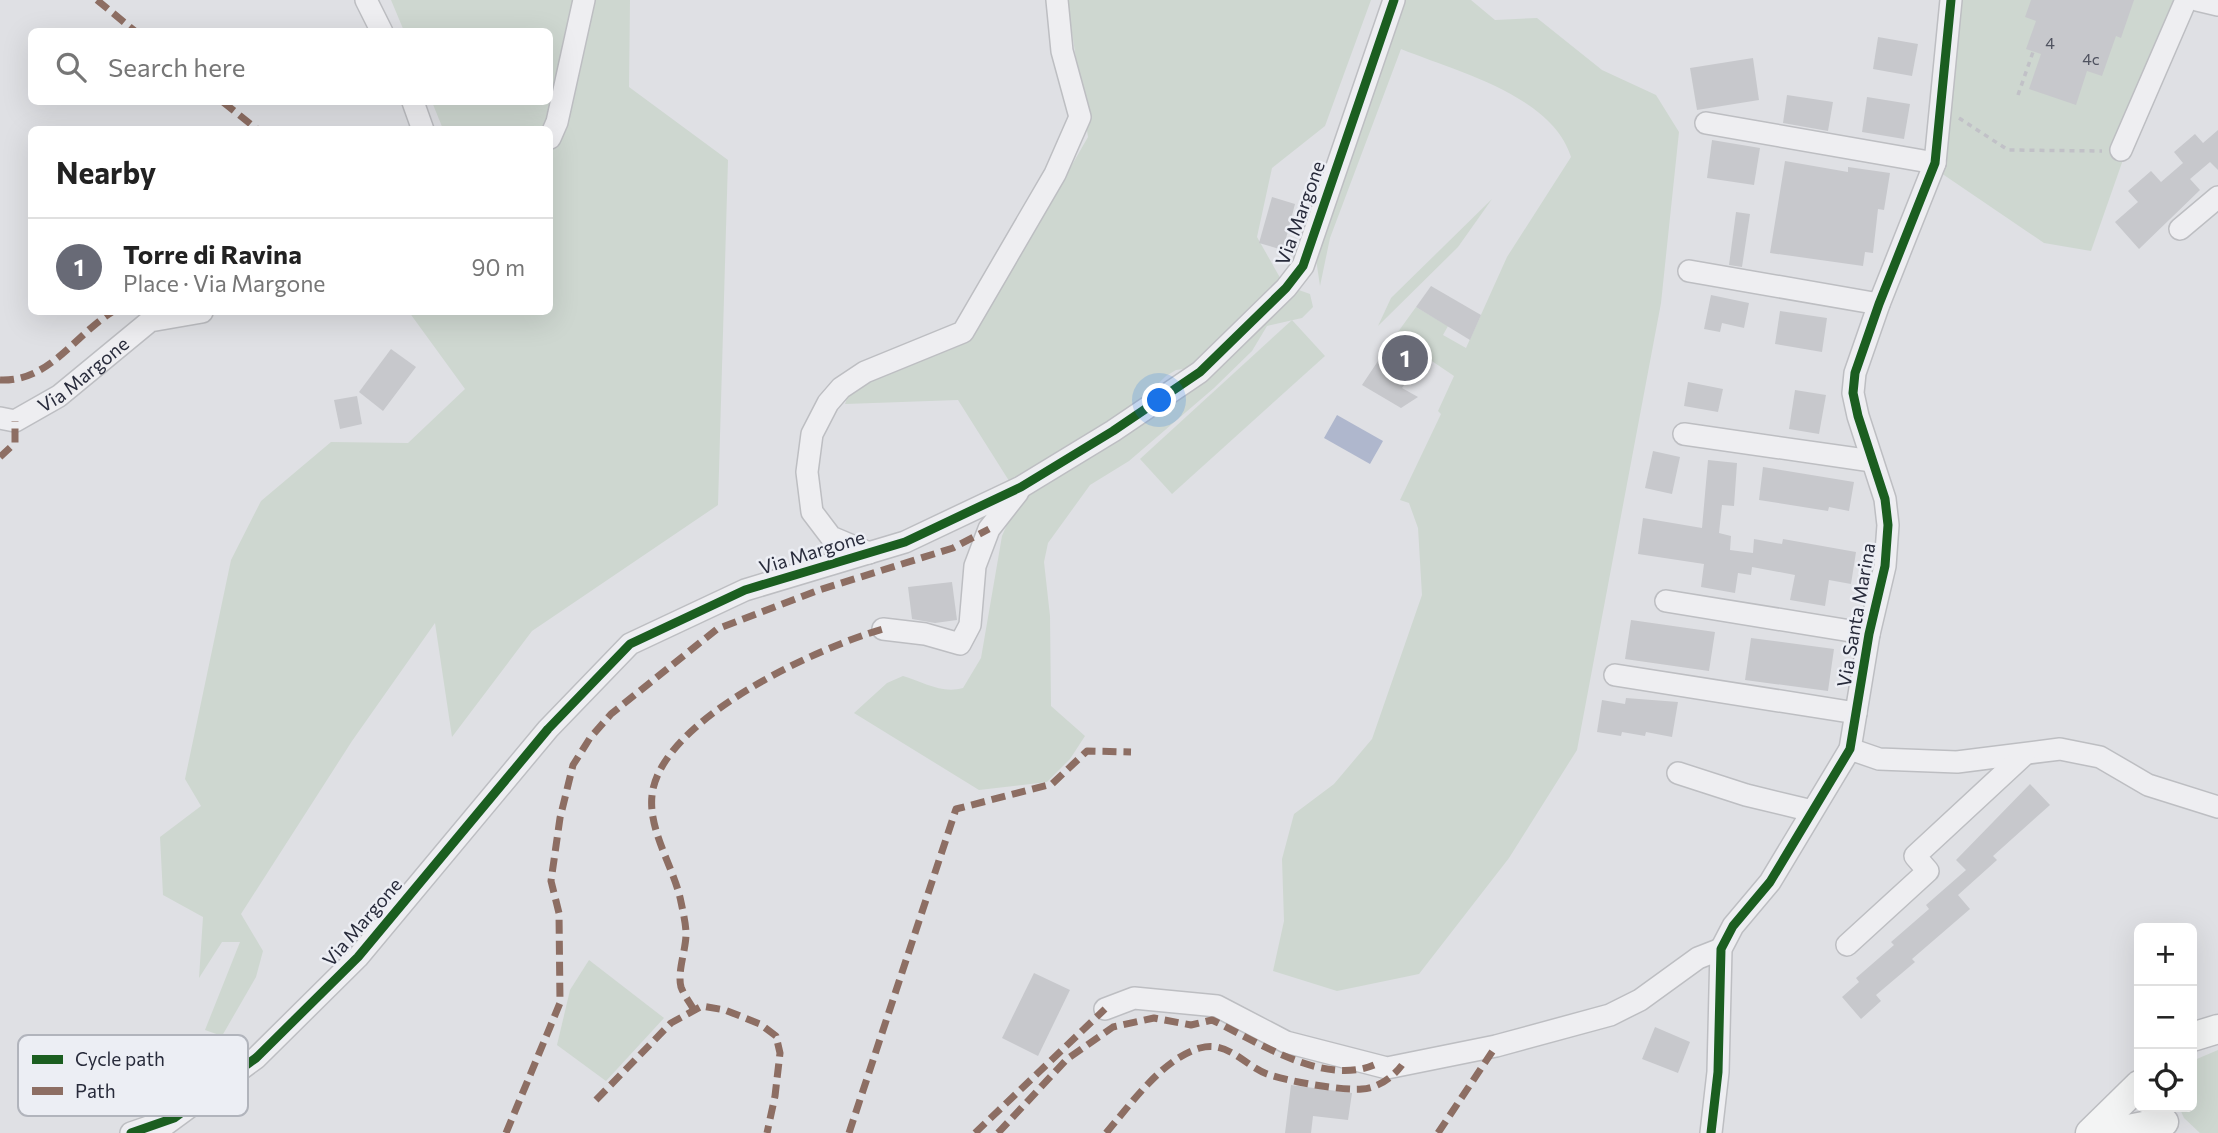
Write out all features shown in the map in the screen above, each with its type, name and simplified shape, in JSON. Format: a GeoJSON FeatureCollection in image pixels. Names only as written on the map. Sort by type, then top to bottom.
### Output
{"type":"FeatureCollection","features":[{"type":"Feature","properties":{"kind":"main road"},"geometry":{"type":"LineString","coordinates":[[2197,1036],[2218,1030]]}},
{"type":"Feature","properties":{"kind":"main road"},"geometry":{"type":"LineString","coordinates":[[2090,1133],[2134,1090]]}},
{"type":"Feature","properties":{"kind":"main road"},"geometry":{"type":"LineString","coordinates":[[2108,1133],[2164,1121]]}},
{"type":"Feature","properties":{"kind":"street"},"geometry":{"type":"LineString","coordinates":[[366,0],[380,28]]}},
{"type":"Feature","properties":{"kind":"street"},"geometry":{"type":"LineString","coordinates":[[553,131],[584,0]]}},
{"type":"Feature","properties":{"kind":"street","name":"Via Margone"},"geometry":{"type":"LineString","coordinates":[[869,553],[831,537],[812,512],[807,472],[812,434],[828,403],[841,388],[865,372],[963,332],[1055,174],[1080,117],[1062,51],[1057,0]]}},
{"type":"Feature","properties":{"kind":"street","name":"Via Margone"},"geometry":{"type":"LineString","coordinates":[[248,1064],[358,957],[548,729],[631,644],[745,590],[905,542],[1021,487],[1113,431],[1200,372],[1303,266],[1394,0]]}},
{"type":"Feature","properties":{"kind":"street","name":"Via Santa Marina"},"geometry":{"type":"LineString","coordinates":[[1711,1133],[1718,1072],[1721,949],[1733,926],[1770,882],[1850,748],[1869,634],[1885,566],[1888,525],[1885,499],[1853,393],[1855,373],[1879,303],[1935,163],[1951,0]]}},
{"type":"Feature","properties":{"kind":"street"},"geometry":{"type":"LineString","coordinates":[[2122,150],[2186,0]]}},
{"type":"Feature","properties":{"kind":"street"},"geometry":{"type":"LineString","coordinates":[[2197,0],[2218,5]]}},
{"type":"Feature","properties":{"kind":"street"},"geometry":{"type":"LineString","coordinates":[[414,105],[421,126]]}},
{"type":"Feature","properties":{"kind":"street"},"geometry":{"type":"LineString","coordinates":[[1706,123],[1935,163]]}},
{"type":"Feature","properties":{"kind":"street"},"geometry":{"type":"LineString","coordinates":[[2180,229],[2218,197]]}},
{"type":"Feature","properties":{"kind":"street"},"geometry":{"type":"LineString","coordinates":[[1689,271],[1879,303]]}},
{"type":"Feature","properties":{"kind":"street","name":"Via Margone"},"geometry":{"type":"LineString","coordinates":[[0,418],[15,421],[59,396],[150,321],[185,315]]}},
{"type":"Feature","properties":{"kind":"street"},"geometry":{"type":"LineString","coordinates":[[1684,434],[1872,461]]}},
{"type":"Feature","properties":{"kind":"street"},"geometry":{"type":"LineString","coordinates":[[883,629],[925,634],[960,644],[970,625],[975,566],[989,529],[1021,487]]}},
{"type":"Feature","properties":{"kind":"street","name":"Via Santa Marina"},"geometry":{"type":"LineString","coordinates":[[1666,601],[1869,634]]}},
{"type":"Feature","properties":{"kind":"street"},"geometry":{"type":"LineString","coordinates":[[1615,675],[1856,713]]}},
{"type":"Feature","properties":{"kind":"street"},"geometry":{"type":"LineString","coordinates":[[1850,748],[1880,759],[1957,762],[2060,749],[2100,757],[2148,785],[2218,807]]}},
{"type":"Feature","properties":{"kind":"street"},"geometry":{"type":"LineString","coordinates":[[1847,945],[1928,871],[1915,856],[2024,755]]}},
{"type":"Feature","properties":{"kind":"street"},"geometry":{"type":"LineString","coordinates":[[1678,773],[1746,795],[1812,811]]}},
{"type":"Feature","properties":{"kind":"street"},"geometry":{"type":"LineString","coordinates":[[1105,1009],[1134,998],[1217,1006],[1286,1042],[1325,1055],[1387,1068],[1496,1046],[1611,1015],[1640,1000],[1698,958],[1721,949]]}},
{"type":"Feature","properties":{"kind":"street","name":"Via Margone"},"geometry":{"type":"LineString","coordinates":[[155,1133],[177,1116]]}},
{"type":"Feature","properties":{"kind":"street","name":"Via Margone"},"geometry":{"type":"LineString","coordinates":[[131,1133],[174,1118]]}},
{"type":"Feature","properties":{"kind":"path"},"geometry":{"type":"LineString","coordinates":[[2018,95],[2033,51]]}},
{"type":"Feature","properties":{"kind":"path"},"geometry":{"type":"LineString","coordinates":[[1954,113],[1966,126],[2008,150],[2075,153],[2122,150]]}},
{"type":"Feature","properties":{"kind":"shaded area"},"geometry":{"type":"Polygon","coordinates":[[[391,0],[630,0],[629,87],[728,160],[718,505],[532,631],[452,737],[435,623],[352,741],[241,914],[263,951],[256,977],[223,1035],[219,1035],[205,1030],[240,942],[222,942],[199,978],[203,917],[163,895],[160,837],[201,806],[185,779],[231,560],[261,501],[331,442],[408,443],[465,389],[411,315],[553,315],[553,126],[442,126],[433,105],[553,105],[553,28],[403,28],[391,0]]]}},
{"type":"Feature","properties":{"kind":"shaded area"},"geometry":{"type":"Polygon","coordinates":[[[1067,0],[1371,0],[1325,126],[1272,168],[1257,237],[1283,283],[1197,367],[1176,370],[1166,376],[1124,417],[1011,484],[958,400],[845,404],[849,392],[868,377],[975,333],[1088,137],[1067,0]]]}},
{"type":"Feature","properties":{"kind":"shaded area"},"geometry":{"type":"Polygon","coordinates":[[[1399,0],[1471,0],[1495,20],[1537,18],[1602,70],[1656,95],[1679,132],[1661,303],[1577,750],[1509,858],[1419,974],[1337,991],[1273,971],[1284,921],[1282,859],[1294,814],[1334,784],[1372,739],[1422,595],[1418,528],[1409,503],[1400,500],[1441,414],[1438,411],[1454,376],[1395,336],[1416,307],[1448,326],[1443,335],[1466,348],[1507,257],[1571,157],[1560,135],[1544,117],[1523,101],[1474,76],[1401,49],[1330,238],[1320,286],[1316,259],[1399,0]]]}},
{"type":"Feature","properties":{"kind":"shaded area"},"geometry":{"type":"Polygon","coordinates":[[[1960,0],[2179,0],[2091,251],[2044,243],[1941,173],[1960,0]]]}},
{"type":"Feature","properties":{"kind":"shaded area"},"geometry":{"type":"Polygon","coordinates":[[[1492,199],[1458,247],[1378,326],[1391,298],[1492,199]]]}},
{"type":"Feature","properties":{"kind":"shaded area"},"geometry":{"type":"Polygon","coordinates":[[[1296,289],[1310,294],[1313,307],[1302,318],[1267,326],[1252,351],[1214,388],[1129,461],[1090,485],[1048,543],[1044,562],[1050,616],[1051,706],[1085,736],[1070,759],[1047,782],[979,790],[854,713],[887,683],[903,676],[947,690],[963,688],[981,658],[1002,536],[1019,497],[1296,289]]]}},
{"type":"Feature","properties":{"kind":"shaded area"},"geometry":{"type":"Polygon","coordinates":[[[1292,320],[1325,356],[1172,494],[1140,459],[1292,320]]]}},
{"type":"Feature","properties":{"kind":"shaded area"},"geometry":{"type":"Polygon","coordinates":[[[589,960],[664,1018],[606,1081],[557,1045],[570,990],[589,960]]]}},
{"type":"Feature","properties":{"kind":"shaded area"},"geometry":{"type":"Polygon","coordinates":[[[2218,1050],[2218,1133],[2200,1133],[2181,1112],[2197,1112],[2197,1059],[2218,1050]]]}},
{"type":"Feature","properties":{"kind":"water"},"geometry":{"type":"Polygon","coordinates":[[[1337,415],[1383,441],[1370,464],[1324,438],[1337,415]]]}},
{"type":"Feature","properties":{"kind":"building"},"geometry":{"type":"Polygon","coordinates":[[[2031,0],[2134,0],[2121,38],[2116,36],[2102,76],[2087,71],[2076,105],[2029,89],[2041,54],[2026,49],[2036,21],[2025,17],[2031,0]]]}},
{"type":"Feature","properties":{"kind":"building"},"geometry":{"type":"Polygon","coordinates":[[[1878,37],[1918,44],[1912,76],[1873,69],[1878,37]]]}},
{"type":"Feature","properties":{"kind":"building"},"geometry":{"type":"Polygon","coordinates":[[[1753,58],[1759,100],[1697,110],[1690,68],[1753,58]]]}},
{"type":"Feature","properties":{"kind":"building"},"geometry":{"type":"Polygon","coordinates":[[[1787,95],[1833,102],[1828,131],[1783,123],[1787,95]]]}},
{"type":"Feature","properties":{"kind":"building"},"geometry":{"type":"Polygon","coordinates":[[[1867,97],[1910,104],[1904,139],[1862,132],[1867,97]]]}},
{"type":"Feature","properties":{"kind":"building"},"geometry":{"type":"Polygon","coordinates":[[[2218,130],[2218,170],[2210,162],[2190,179],[2200,190],[2139,249],[2115,222],[2138,202],[2128,191],[2151,171],[2161,182],[2183,163],[2174,152],[2195,134],[2203,143],[2218,130]]]}},
{"type":"Feature","properties":{"kind":"building"},"geometry":{"type":"Polygon","coordinates":[[[1712,140],[1760,148],[1754,185],[1707,178],[1712,140]]]}},
{"type":"Feature","properties":{"kind":"building"},"geometry":{"type":"Polygon","coordinates":[[[1785,161],[1848,172],[1848,167],[1890,173],[1884,210],[1878,209],[1873,253],[1865,252],[1863,266],[1770,253],[1785,161]]]}},
{"type":"Feature","properties":{"kind":"building"},"geometry":{"type":"Polygon","coordinates":[[[1272,197],[1295,204],[1283,250],[1259,243],[1272,197]]]}},
{"type":"Feature","properties":{"kind":"building"},"geometry":{"type":"Polygon","coordinates":[[[1736,212],[1750,214],[1742,267],[1729,265],[1736,212]]]}},
{"type":"Feature","properties":{"kind":"building"},"geometry":{"type":"Polygon","coordinates":[[[1431,286],[1481,315],[1470,340],[1416,307],[1431,286]]]}},
{"type":"Feature","properties":{"kind":"building"},"geometry":{"type":"Polygon","coordinates":[[[1711,295],[1749,303],[1744,328],[1722,323],[1720,332],[1704,329],[1711,295]]]}},
{"type":"Feature","properties":{"kind":"building"},"geometry":{"type":"Polygon","coordinates":[[[1780,311],[1827,318],[1822,352],[1775,344],[1780,311]]]}},
{"type":"Feature","properties":{"kind":"building"},"geometry":{"type":"Polygon","coordinates":[[[1400,339],[1425,356],[1402,388],[1418,397],[1401,408],[1362,385],[1380,358],[1385,361],[1400,339]]]}},
{"type":"Feature","properties":{"kind":"building"},"geometry":{"type":"Polygon","coordinates":[[[391,349],[416,367],[383,411],[359,392],[391,349]]]}},
{"type":"Feature","properties":{"kind":"building"},"geometry":{"type":"Polygon","coordinates":[[[1688,382],[1723,389],[1718,412],[1684,406],[1688,382]]]}},
{"type":"Feature","properties":{"kind":"building"},"geometry":{"type":"Polygon","coordinates":[[[1795,390],[1826,395],[1819,434],[1789,429],[1795,390]]]}},
{"type":"Feature","properties":{"kind":"building"},"geometry":{"type":"Polygon","coordinates":[[[357,396],[362,424],[340,429],[334,400],[357,396]]]}},
{"type":"Feature","properties":{"kind":"building"},"geometry":{"type":"Polygon","coordinates":[[[1653,451],[1680,457],[1672,494],[1645,488],[1653,451]]]}},
{"type":"Feature","properties":{"kind":"building"},"geometry":{"type":"Polygon","coordinates":[[[1708,460],[1737,463],[1734,506],[1722,505],[1719,533],[1731,536],[1730,550],[1753,553],[1754,539],[1782,544],[1783,539],[1856,552],[1851,584],[1829,580],[1825,606],[1790,600],[1795,575],[1752,567],[1751,575],[1738,573],[1735,593],[1701,587],[1704,564],[1638,554],[1643,518],[1702,528],[1708,460]]]}},
{"type":"Feature","properties":{"kind":"building"},"geometry":{"type":"Polygon","coordinates":[[[1763,467],[1854,482],[1849,511],[1829,507],[1828,511],[1759,500],[1763,467]]]}},
{"type":"Feature","properties":{"kind":"building"},"geometry":{"type":"Polygon","coordinates":[[[952,582],[957,620],[935,623],[912,619],[908,587],[952,582]]]}},
{"type":"Feature","properties":{"kind":"building"},"geometry":{"type":"Polygon","coordinates":[[[1631,620],[1715,632],[1709,671],[1625,659],[1631,620]]]}},
{"type":"Feature","properties":{"kind":"building"},"geometry":{"type":"Polygon","coordinates":[[[1751,638],[1834,649],[1828,691],[1745,680],[1751,638]]]}},
{"type":"Feature","properties":{"kind":"building"},"geometry":{"type":"Polygon","coordinates":[[[1626,698],[1678,702],[1672,737],[1646,732],[1645,736],[1622,732],[1621,736],[1597,732],[1602,700],[1625,704],[1626,698]]]}},
{"type":"Feature","properties":{"kind":"building"},"geometry":{"type":"Polygon","coordinates":[[[2030,784],[2050,805],[1993,856],[1997,860],[1958,895],[1970,909],[1912,959],[1915,962],[1876,995],[1881,1001],[1861,1019],[1842,997],[1859,982],[1856,978],[1894,945],[1891,942],[1929,909],[1926,905],[1966,870],[1956,860],[2030,784]]]}},
{"type":"Feature","properties":{"kind":"building"},"geometry":{"type":"Polygon","coordinates":[[[1034,973],[1070,990],[1038,1056],[1002,1038],[1034,973]]]}},
{"type":"Feature","properties":{"kind":"building"},"geometry":{"type":"Polygon","coordinates":[[[1655,1027],[1690,1042],[1678,1073],[1642,1059],[1655,1027]]]}},
{"type":"Feature","properties":{"kind":"building"},"geometry":{"type":"Polygon","coordinates":[[[1291,1085],[1352,1093],[1348,1120],[1313,1116],[1311,1133],[1285,1133],[1291,1085]]]}},
{"type":"Feature","properties":{"kind":"marked path"},"geometry":{"type":"LineString","coordinates":[[97,0],[131,28]]}},
{"type":"Feature","properties":{"kind":"marked path"},"geometry":{"type":"LineString","coordinates":[[227,105],[253,126]]}},
{"type":"Feature","properties":{"kind":"marked path"},"geometry":{"type":"LineString","coordinates":[[0,380],[17,379],[47,366],[108,315]]}},
{"type":"Feature","properties":{"kind":"marked path"},"geometry":{"type":"LineString","coordinates":[[0,457],[15,443],[15,421]]}},
{"type":"Feature","properties":{"kind":"marked path"},"geometry":{"type":"LineString","coordinates":[[506,1133],[560,1003],[559,913],[551,881],[560,818],[573,765],[590,738],[611,714],[717,629],[819,590],[953,548],[989,529]]}},
{"type":"Feature","properties":{"kind":"marked path"},"geometry":{"type":"LineString","coordinates":[[694,1010],[682,990],[680,981],[686,934],[681,902],[653,818],[653,789],[665,762],[686,736],[715,711],[749,689],[821,652],[883,629]]}},
{"type":"Feature","properties":{"kind":"marked path"},"geometry":{"type":"LineString","coordinates":[[849,1133],[956,809],[1052,784],[1087,751],[1131,752]]}},
{"type":"Feature","properties":{"kind":"marked path"},"geometry":{"type":"LineString","coordinates":[[596,1100],[671,1023],[702,1006],[725,1010],[760,1024],[776,1036],[780,1053],[767,1133]]}},
{"type":"Feature","properties":{"kind":"marked path"},"geometry":{"type":"LineString","coordinates":[[975,1133],[1105,1009]]}},
{"type":"Feature","properties":{"kind":"marked path"},"geometry":{"type":"LineString","coordinates":[[998,1133],[1067,1059],[1113,1027],[1154,1018],[1191,1025],[1212,1020],[1291,1059],[1312,1066],[1354,1070],[1374,1065]]}},
{"type":"Feature","properties":{"kind":"marked path"},"geometry":{"type":"LineString","coordinates":[[1106,1133],[1160,1072],[1200,1048],[1210,1046],[1227,1050],[1276,1077],[1342,1088],[1374,1087],[1390,1078],[1402,1065]]}},
{"type":"Feature","properties":{"kind":"marked path"},"geometry":{"type":"LineString","coordinates":[[1438,1133],[1496,1046]]}},
{"type":"Feature","properties":{"kind":"cycle path"},"geometry":{"type":"LineString","coordinates":[[248,1064],[358,957],[548,729],[630,644],[745,590],[905,542],[1021,487],[1113,431],[1200,372],[1286,288],[1303,266],[1394,0]]}},
{"type":"Feature","properties":{"kind":"cycle path"},"geometry":{"type":"LineString","coordinates":[[1711,1133],[1718,1072],[1721,949],[1733,926],[1770,882],[1850,749],[1869,634],[1885,566],[1888,525],[1885,499],[1853,393],[1855,373],[1879,304],[1935,163],[1951,0]]}},
{"type":"Feature","properties":{"kind":"cycle path"},"geometry":{"type":"LineString","coordinates":[[131,1133],[177,1116]]}},
{"type":"Feature","properties":{"kind":"place","name":"Torre di Ravina"},"geometry":{"type":"Point","coordinates":[1405,358]}}]}
